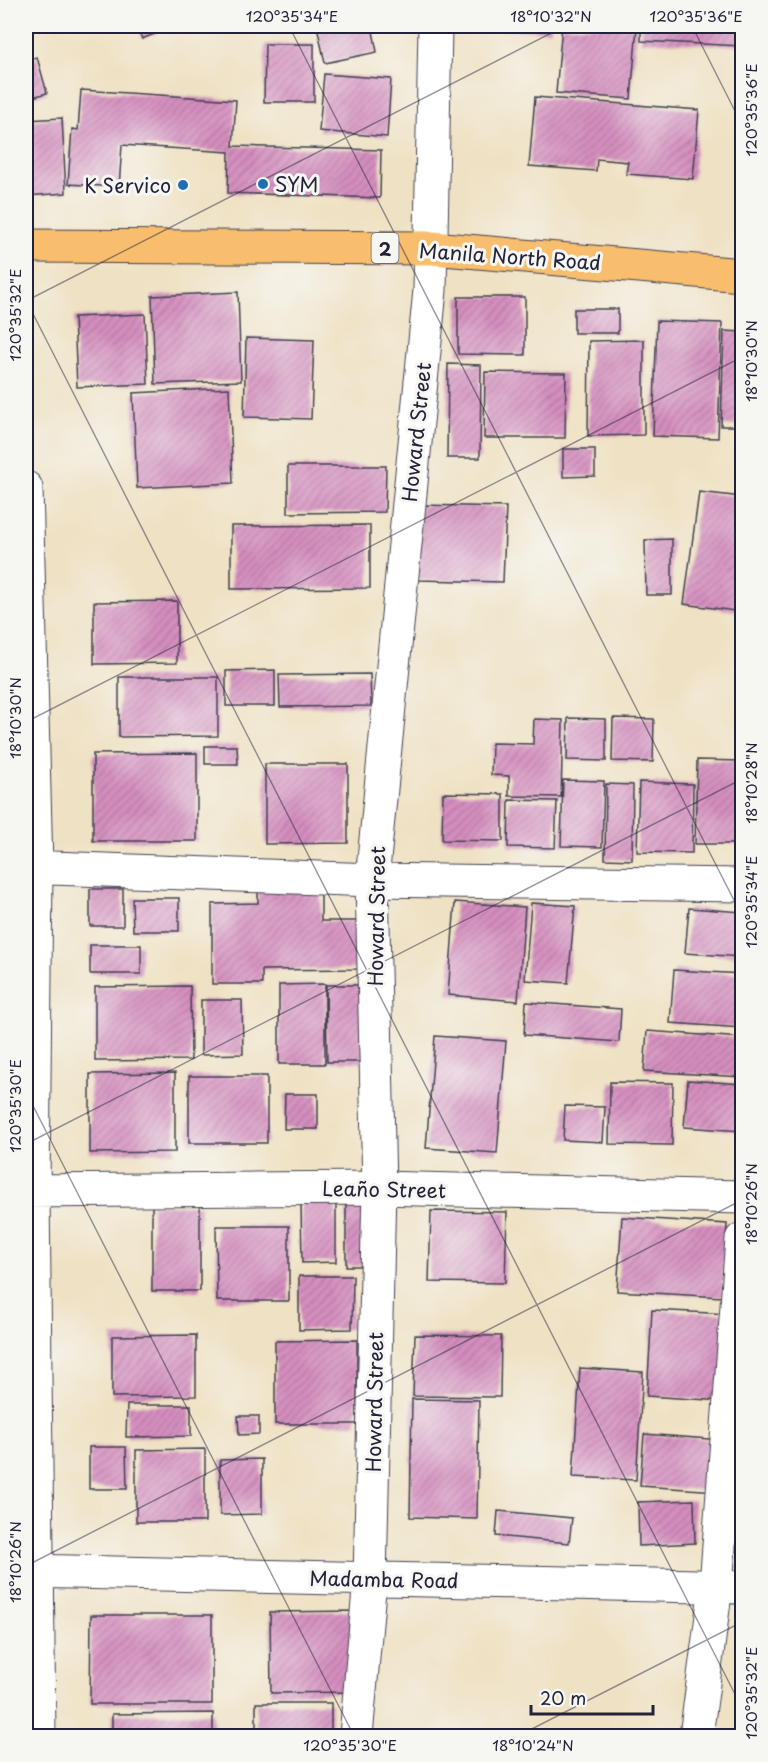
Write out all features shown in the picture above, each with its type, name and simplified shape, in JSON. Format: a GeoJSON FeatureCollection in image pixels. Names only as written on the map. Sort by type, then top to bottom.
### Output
{"type":"FeatureCollection","features":[{"type":"Feature","properties":{"kind":"highway","name":"Manila North Road"},"geometry":{"type":"LineString","coordinates":[[26,246],[432,248],[742,275]]}},
{"type":"Feature","properties":{"kind":"street","name":"Howard Street"},"geometry":{"type":"LineString","coordinates":[[356,1737],[370,1579],[379,1188],[372,880],[430,290],[435,26]]}},
{"type":"Feature","properties":{"kind":"street"},"geometry":{"type":"LineString","coordinates":[[26,488],[31,867],[29,1191],[31,1571],[39,1737]]}},
{"type":"Feature","properties":{"kind":"street"},"geometry":{"type":"LineString","coordinates":[[31,867],[372,880],[742,885]]}},
{"type":"Feature","properties":{"kind":"street","name":"Leaño Street"},"geometry":{"type":"LineString","coordinates":[[29,1191],[379,1188],[742,1197]]}},
{"type":"Feature","properties":{"kind":"street"},"geometry":{"type":"LineString","coordinates":[[696,1737],[729,1586],[742,1239]]}},
{"type":"Feature","properties":{"kind":"street","name":"Madamba Road"},"geometry":{"type":"LineString","coordinates":[[31,1571],[729,1586]]}},
{"type":"Feature","properties":{"kind":"building"},"geometry":{"type":"Polygon","coordinates":[[[137,26],[174,26],[142,39],[137,26]]]}},
{"type":"Feature","properties":{"kind":"building"},"geometry":{"type":"Polygon","coordinates":[[[317,26],[372,26],[377,52],[325,63],[317,26]]]}},
{"type":"Feature","properties":{"kind":"building"},"geometry":{"type":"Polygon","coordinates":[[[463,26],[551,26],[551,31],[463,29],[463,26]]]}},
{"type":"Feature","properties":{"kind":"building"},"geometry":{"type":"Polygon","coordinates":[[[562,26],[637,26],[631,99],[556,93],[562,26]]]}},
{"type":"Feature","properties":{"kind":"building"},"geometry":{"type":"Polygon","coordinates":[[[641,26],[742,26],[742,46],[641,41],[641,26]]]}},
{"type":"Feature","properties":{"kind":"building"},"geometry":{"type":"Polygon","coordinates":[[[265,44],[314,44],[314,102],[264,102],[265,44]]]}},
{"type":"Feature","properties":{"kind":"building"},"geometry":{"type":"Polygon","coordinates":[[[37,57],[47,93],[26,99],[26,60],[37,57]]]}},
{"type":"Feature","properties":{"kind":"building"},"geometry":{"type":"Polygon","coordinates":[[[324,74],[391,79],[387,137],[319,131],[324,74]]]}},
{"type":"Feature","properties":{"kind":"building"},"geometry":{"type":"Polygon","coordinates":[[[81,90],[236,100],[233,146],[381,150],[380,198],[228,193],[229,152],[122,145],[119,187],[68,184],[72,129],[78,130],[81,90]]]}},
{"type":"Feature","properties":{"kind":"building"},"geometry":{"type":"Polygon","coordinates":[[[535,97],[699,110],[693,179],[626,174],[628,162],[597,159],[596,171],[529,166],[535,97]]]}},
{"type":"Feature","properties":{"kind":"building"},"geometry":{"type":"Polygon","coordinates":[[[62,118],[66,193],[26,196],[26,120],[62,118]]]}},
{"type":"Feature","properties":{"kind":"building"},"geometry":{"type":"Polygon","coordinates":[[[741,135],[742,214],[737,214],[741,135]]]}},
{"type":"Feature","properties":{"kind":"building"},"geometry":{"type":"Polygon","coordinates":[[[238,292],[241,381],[155,384],[152,296],[238,292]]]}},
{"type":"Feature","properties":{"kind":"building"},"geometry":{"type":"Polygon","coordinates":[[[458,297],[525,297],[525,355],[458,354],[458,297]]]}},
{"type":"Feature","properties":{"kind":"building"},"geometry":{"type":"Polygon","coordinates":[[[574,309],[618,309],[618,333],[574,333],[574,309]]]}},
{"type":"Feature","properties":{"kind":"building"},"geometry":{"type":"Polygon","coordinates":[[[145,314],[148,384],[77,387],[74,317],[145,314]]]}},
{"type":"Feature","properties":{"kind":"building"},"geometry":{"type":"Polygon","coordinates":[[[657,321],[722,323],[718,438],[653,436],[657,321]]]}},
{"type":"Feature","properties":{"kind":"building"},"geometry":{"type":"Polygon","coordinates":[[[724,331],[742,332],[742,426],[721,426],[724,331]]]}},
{"type":"Feature","properties":{"kind":"building"},"geometry":{"type":"Polygon","coordinates":[[[246,338],[314,340],[311,419],[244,417],[246,338]]]}},
{"type":"Feature","properties":{"kind":"building"},"geometry":{"type":"Polygon","coordinates":[[[644,340],[644,435],[588,436],[589,341],[644,340]]]}},
{"type":"Feature","properties":{"kind":"building"},"geometry":{"type":"Polygon","coordinates":[[[448,364],[481,365],[480,458],[447,458],[448,364]]]}},
{"type":"Feature","properties":{"kind":"building"},"geometry":{"type":"Polygon","coordinates":[[[485,372],[566,373],[565,438],[484,438],[485,372]]]}},
{"type":"Feature","properties":{"kind":"building"},"geometry":{"type":"Polygon","coordinates":[[[229,388],[233,483],[137,488],[133,393],[229,388]]]}},
{"type":"Feature","properties":{"kind":"building"},"geometry":{"type":"Polygon","coordinates":[[[563,449],[595,449],[595,476],[563,477],[563,449]]]}},
{"type":"Feature","properties":{"kind":"building"},"geometry":{"type":"Polygon","coordinates":[[[288,466],[386,466],[385,512],[288,513],[288,466]]]}},
{"type":"Feature","properties":{"kind":"building"},"geometry":{"type":"Polygon","coordinates":[[[699,492],[742,497],[742,612],[684,604],[699,492]]]}},
{"type":"Feature","properties":{"kind":"building"},"geometry":{"type":"Polygon","coordinates":[[[420,505],[506,507],[503,582],[418,580],[420,505]]]}},
{"type":"Feature","properties":{"kind":"building"},"geometry":{"type":"Polygon","coordinates":[[[370,525],[370,588],[231,589],[231,526],[370,525]]]}},
{"type":"Feature","properties":{"kind":"building"},"geometry":{"type":"Polygon","coordinates":[[[672,539],[672,595],[646,595],[645,540],[672,539]]]}},
{"type":"Feature","properties":{"kind":"building"},"geometry":{"type":"Polygon","coordinates":[[[177,601],[177,663],[94,664],[94,602],[177,601]]]}},
{"type":"Feature","properties":{"kind":"building"},"geometry":{"type":"Polygon","coordinates":[[[275,670],[275,706],[226,706],[226,671],[275,670]]]}},
{"type":"Feature","properties":{"kind":"building"},"geometry":{"type":"Polygon","coordinates":[[[370,674],[371,706],[280,707],[279,675],[370,674]]]}},
{"type":"Feature","properties":{"kind":"building"},"geometry":{"type":"Polygon","coordinates":[[[119,677],[218,677],[218,736],[119,737],[119,677]]]}},
{"type":"Feature","properties":{"kind":"building"},"geometry":{"type":"Polygon","coordinates":[[[568,718],[606,719],[606,761],[567,760],[568,718]]]}},
{"type":"Feature","properties":{"kind":"building"},"geometry":{"type":"Polygon","coordinates":[[[613,718],[654,719],[653,762],[612,761],[613,718]]]}},
{"type":"Feature","properties":{"kind":"building"},"geometry":{"type":"Polygon","coordinates":[[[534,719],[563,720],[561,797],[509,796],[509,776],[491,775],[492,743],[533,744],[534,719]]]}},
{"type":"Feature","properties":{"kind":"building"},"geometry":{"type":"Polygon","coordinates":[[[205,746],[237,746],[238,764],[205,764],[205,746]]]}},
{"type":"Feature","properties":{"kind":"building"},"geometry":{"type":"Polygon","coordinates":[[[197,753],[197,841],[93,841],[93,754],[197,753]]]}},
{"type":"Feature","properties":{"kind":"building"},"geometry":{"type":"Polygon","coordinates":[[[697,760],[742,761],[742,844],[695,844],[697,760]]]}},
{"type":"Feature","properties":{"kind":"building"},"geometry":{"type":"Polygon","coordinates":[[[265,764],[348,764],[348,843],[265,844],[265,764]]]}},
{"type":"Feature","properties":{"kind":"building"},"geometry":{"type":"Polygon","coordinates":[[[563,780],[604,781],[602,847],[561,846],[563,780]]]}},
{"type":"Feature","properties":{"kind":"building"},"geometry":{"type":"Polygon","coordinates":[[[639,782],[693,784],[692,853],[637,852],[639,782]]]}},
{"type":"Feature","properties":{"kind":"building"},"geometry":{"type":"Polygon","coordinates":[[[606,784],[633,785],[632,860],[605,859],[606,784]]]}},
{"type":"Feature","properties":{"kind":"building"},"geometry":{"type":"Polygon","coordinates":[[[443,793],[503,794],[503,841],[442,840],[443,793]]]}},
{"type":"Feature","properties":{"kind":"building"},"geometry":{"type":"Polygon","coordinates":[[[509,800],[557,801],[555,848],[508,847],[509,800]]]}},
{"type":"Feature","properties":{"kind":"building"},"geometry":{"type":"Polygon","coordinates":[[[90,889],[123,889],[123,926],[90,926],[90,889]]]}},
{"type":"Feature","properties":{"kind":"building"},"geometry":{"type":"Polygon","coordinates":[[[258,891],[321,891],[321,921],[360,921],[359,969],[262,970],[262,984],[212,984],[212,904],[258,903],[258,891]]]}},
{"type":"Feature","properties":{"kind":"building"},"geometry":{"type":"Polygon","coordinates":[[[132,898],[179,898],[179,931],[133,931],[132,898]]]}},
{"type":"Feature","properties":{"kind":"building"},"geometry":{"type":"Polygon","coordinates":[[[455,902],[525,907],[518,1001],[448,995],[455,902]]]}},
{"type":"Feature","properties":{"kind":"building"},"geometry":{"type":"Polygon","coordinates":[[[531,903],[575,906],[568,983],[525,980],[531,903]]]}},
{"type":"Feature","properties":{"kind":"building"},"geometry":{"type":"Polygon","coordinates":[[[689,908],[742,912],[742,957],[685,953],[689,908]]]}},
{"type":"Feature","properties":{"kind":"building"},"geometry":{"type":"Polygon","coordinates":[[[90,945],[141,945],[141,974],[90,974],[90,945]]]}},
{"type":"Feature","properties":{"kind":"building"},"geometry":{"type":"Polygon","coordinates":[[[674,970],[742,974],[742,1028],[670,1023],[674,970]]]}},
{"type":"Feature","properties":{"kind":"building"},"geometry":{"type":"Polygon","coordinates":[[[325,984],[325,1064],[279,1064],[279,985],[325,984]]]}},
{"type":"Feature","properties":{"kind":"building"},"geometry":{"type":"Polygon","coordinates":[[[326,985],[368,985],[369,1062],[327,1062],[326,985]]]}},
{"type":"Feature","properties":{"kind":"building"},"geometry":{"type":"Polygon","coordinates":[[[190,986],[191,1060],[95,1061],[95,987],[190,986]]]}},
{"type":"Feature","properties":{"kind":"building"},"geometry":{"type":"Polygon","coordinates":[[[201,1000],[242,1000],[243,1054],[201,1055],[201,1000]]]}},
{"type":"Feature","properties":{"kind":"building"},"geometry":{"type":"Polygon","coordinates":[[[526,1002],[621,1009],[619,1042],[524,1035],[526,1002]]]}},
{"type":"Feature","properties":{"kind":"building"},"geometry":{"type":"Polygon","coordinates":[[[647,1031],[742,1038],[742,1077],[644,1071],[647,1031]]]}},
{"type":"Feature","properties":{"kind":"building"},"geometry":{"type":"Polygon","coordinates":[[[435,1036],[506,1041],[497,1153],[426,1148],[435,1036]]]}},
{"type":"Feature","properties":{"kind":"building"},"geometry":{"type":"Polygon","coordinates":[[[175,1073],[175,1152],[90,1153],[90,1074],[175,1073]]]}},
{"type":"Feature","properties":{"kind":"building"},"geometry":{"type":"Polygon","coordinates":[[[189,1076],[267,1076],[267,1143],[189,1143],[189,1076]]]}},
{"type":"Feature","properties":{"kind":"building"},"geometry":{"type":"Polygon","coordinates":[[[688,1080],[742,1084],[742,1131],[684,1127],[688,1080]]]}},
{"type":"Feature","properties":{"kind":"building"},"geometry":{"type":"Polygon","coordinates":[[[610,1082],[673,1083],[672,1145],[609,1144],[610,1082]]]}},
{"type":"Feature","properties":{"kind":"building"},"geometry":{"type":"Polygon","coordinates":[[[285,1094],[318,1094],[318,1129],[284,1129],[285,1094]]]}},
{"type":"Feature","properties":{"kind":"building"},"geometry":{"type":"Polygon","coordinates":[[[565,1106],[605,1107],[603,1142],[563,1140],[565,1106]]]}},
{"type":"Feature","properties":{"kind":"building"},"geometry":{"type":"Polygon","coordinates":[[[336,1203],[336,1262],[302,1263],[301,1204],[336,1203]]]}},
{"type":"Feature","properties":{"kind":"building"},"geometry":{"type":"Polygon","coordinates":[[[346,1204],[376,1204],[376,1266],[346,1266],[346,1204]]]}},
{"type":"Feature","properties":{"kind":"building"},"geometry":{"type":"Polygon","coordinates":[[[152,1205],[200,1205],[200,1291],[152,1291],[152,1205]]]}},
{"type":"Feature","properties":{"kind":"building"},"geometry":{"type":"Polygon","coordinates":[[[431,1211],[507,1212],[505,1283],[429,1282],[431,1211]]]}},
{"type":"Feature","properties":{"kind":"building"},"geometry":{"type":"Polygon","coordinates":[[[622,1217],[727,1224],[722,1297],[617,1291],[622,1217]]]}},
{"type":"Feature","properties":{"kind":"building"},"geometry":{"type":"Polygon","coordinates":[[[216,1226],[289,1226],[289,1301],[217,1301],[216,1226]]]}},
{"type":"Feature","properties":{"kind":"building"},"geometry":{"type":"Polygon","coordinates":[[[299,1276],[353,1276],[352,1329],[299,1330],[299,1276]]]}},
{"type":"Feature","properties":{"kind":"building"},"geometry":{"type":"Polygon","coordinates":[[[652,1310],[729,1314],[723,1401],[647,1396],[652,1310]]]}},
{"type":"Feature","properties":{"kind":"building"},"geometry":{"type":"Polygon","coordinates":[[[196,1335],[196,1396],[112,1397],[112,1336],[196,1335]]]}},
{"type":"Feature","properties":{"kind":"building"},"geometry":{"type":"Polygon","coordinates":[[[415,1335],[501,1336],[500,1397],[413,1396],[415,1335]]]}},
{"type":"Feature","properties":{"kind":"building"},"geometry":{"type":"Polygon","coordinates":[[[357,1340],[357,1424],[275,1424],[275,1341],[357,1340]]]}},
{"type":"Feature","properties":{"kind":"building"},"geometry":{"type":"Polygon","coordinates":[[[580,1368],[643,1372],[636,1480],[573,1477],[580,1368]]]}},
{"type":"Feature","properties":{"kind":"building"},"geometry":{"type":"Polygon","coordinates":[[[412,1399],[479,1400],[477,1519],[410,1517],[412,1399]]]}},
{"type":"Feature","properties":{"kind":"building"},"geometry":{"type":"Polygon","coordinates":[[[127,1405],[191,1405],[191,1436],[126,1437],[127,1405]]]}},
{"type":"Feature","properties":{"kind":"building"},"geometry":{"type":"Polygon","coordinates":[[[238,1416],[259,1416],[259,1434],[239,1435],[238,1416]]]}},
{"type":"Feature","properties":{"kind":"building"},"geometry":{"type":"Polygon","coordinates":[[[644,1434],[722,1440],[718,1491],[640,1486],[644,1434]]]}},
{"type":"Feature","properties":{"kind":"building"},"geometry":{"type":"Polygon","coordinates":[[[89,1447],[126,1447],[127,1489],[89,1489],[89,1447]]]}},
{"type":"Feature","properties":{"kind":"building"},"geometry":{"type":"Polygon","coordinates":[[[205,1449],[205,1522],[136,1522],[136,1450],[205,1449]]]}},
{"type":"Feature","properties":{"kind":"building"},"geometry":{"type":"Polygon","coordinates":[[[262,1459],[262,1514],[220,1515],[220,1460],[262,1459]]]}},
{"type":"Feature","properties":{"kind":"building"},"geometry":{"type":"Polygon","coordinates":[[[694,1500],[695,1543],[639,1546],[638,1502],[694,1500]]]}},
{"type":"Feature","properties":{"kind":"building"},"geometry":{"type":"Polygon","coordinates":[[[498,1511],[572,1518],[569,1543],[496,1536],[498,1511]]]}},
{"type":"Feature","properties":{"kind":"building"},"geometry":{"type":"Polygon","coordinates":[[[358,1611],[359,1692],[271,1693],[270,1612],[358,1611]]]}},
{"type":"Feature","properties":{"kind":"building"},"geometry":{"type":"Polygon","coordinates":[[[91,1615],[212,1615],[212,1704],[90,1704],[91,1615]]]}},
{"type":"Feature","properties":{"kind":"building"},"geometry":{"type":"Polygon","coordinates":[[[256,1703],[331,1703],[331,1736],[256,1736],[256,1703]]]}},
{"type":"Feature","properties":{"kind":"building"},"geometry":{"type":"Polygon","coordinates":[[[213,1713],[213,1736],[112,1736],[112,1714],[213,1713]]]}},
{"type":"Feature","properties":{"kind":"place","name":"SYM"},"geometry":{"type":"Point","coordinates":[263,184]}},
{"type":"Feature","properties":{"kind":"place","name":"K Servico"},"geometry":{"type":"Point","coordinates":[183,185]}}]}
